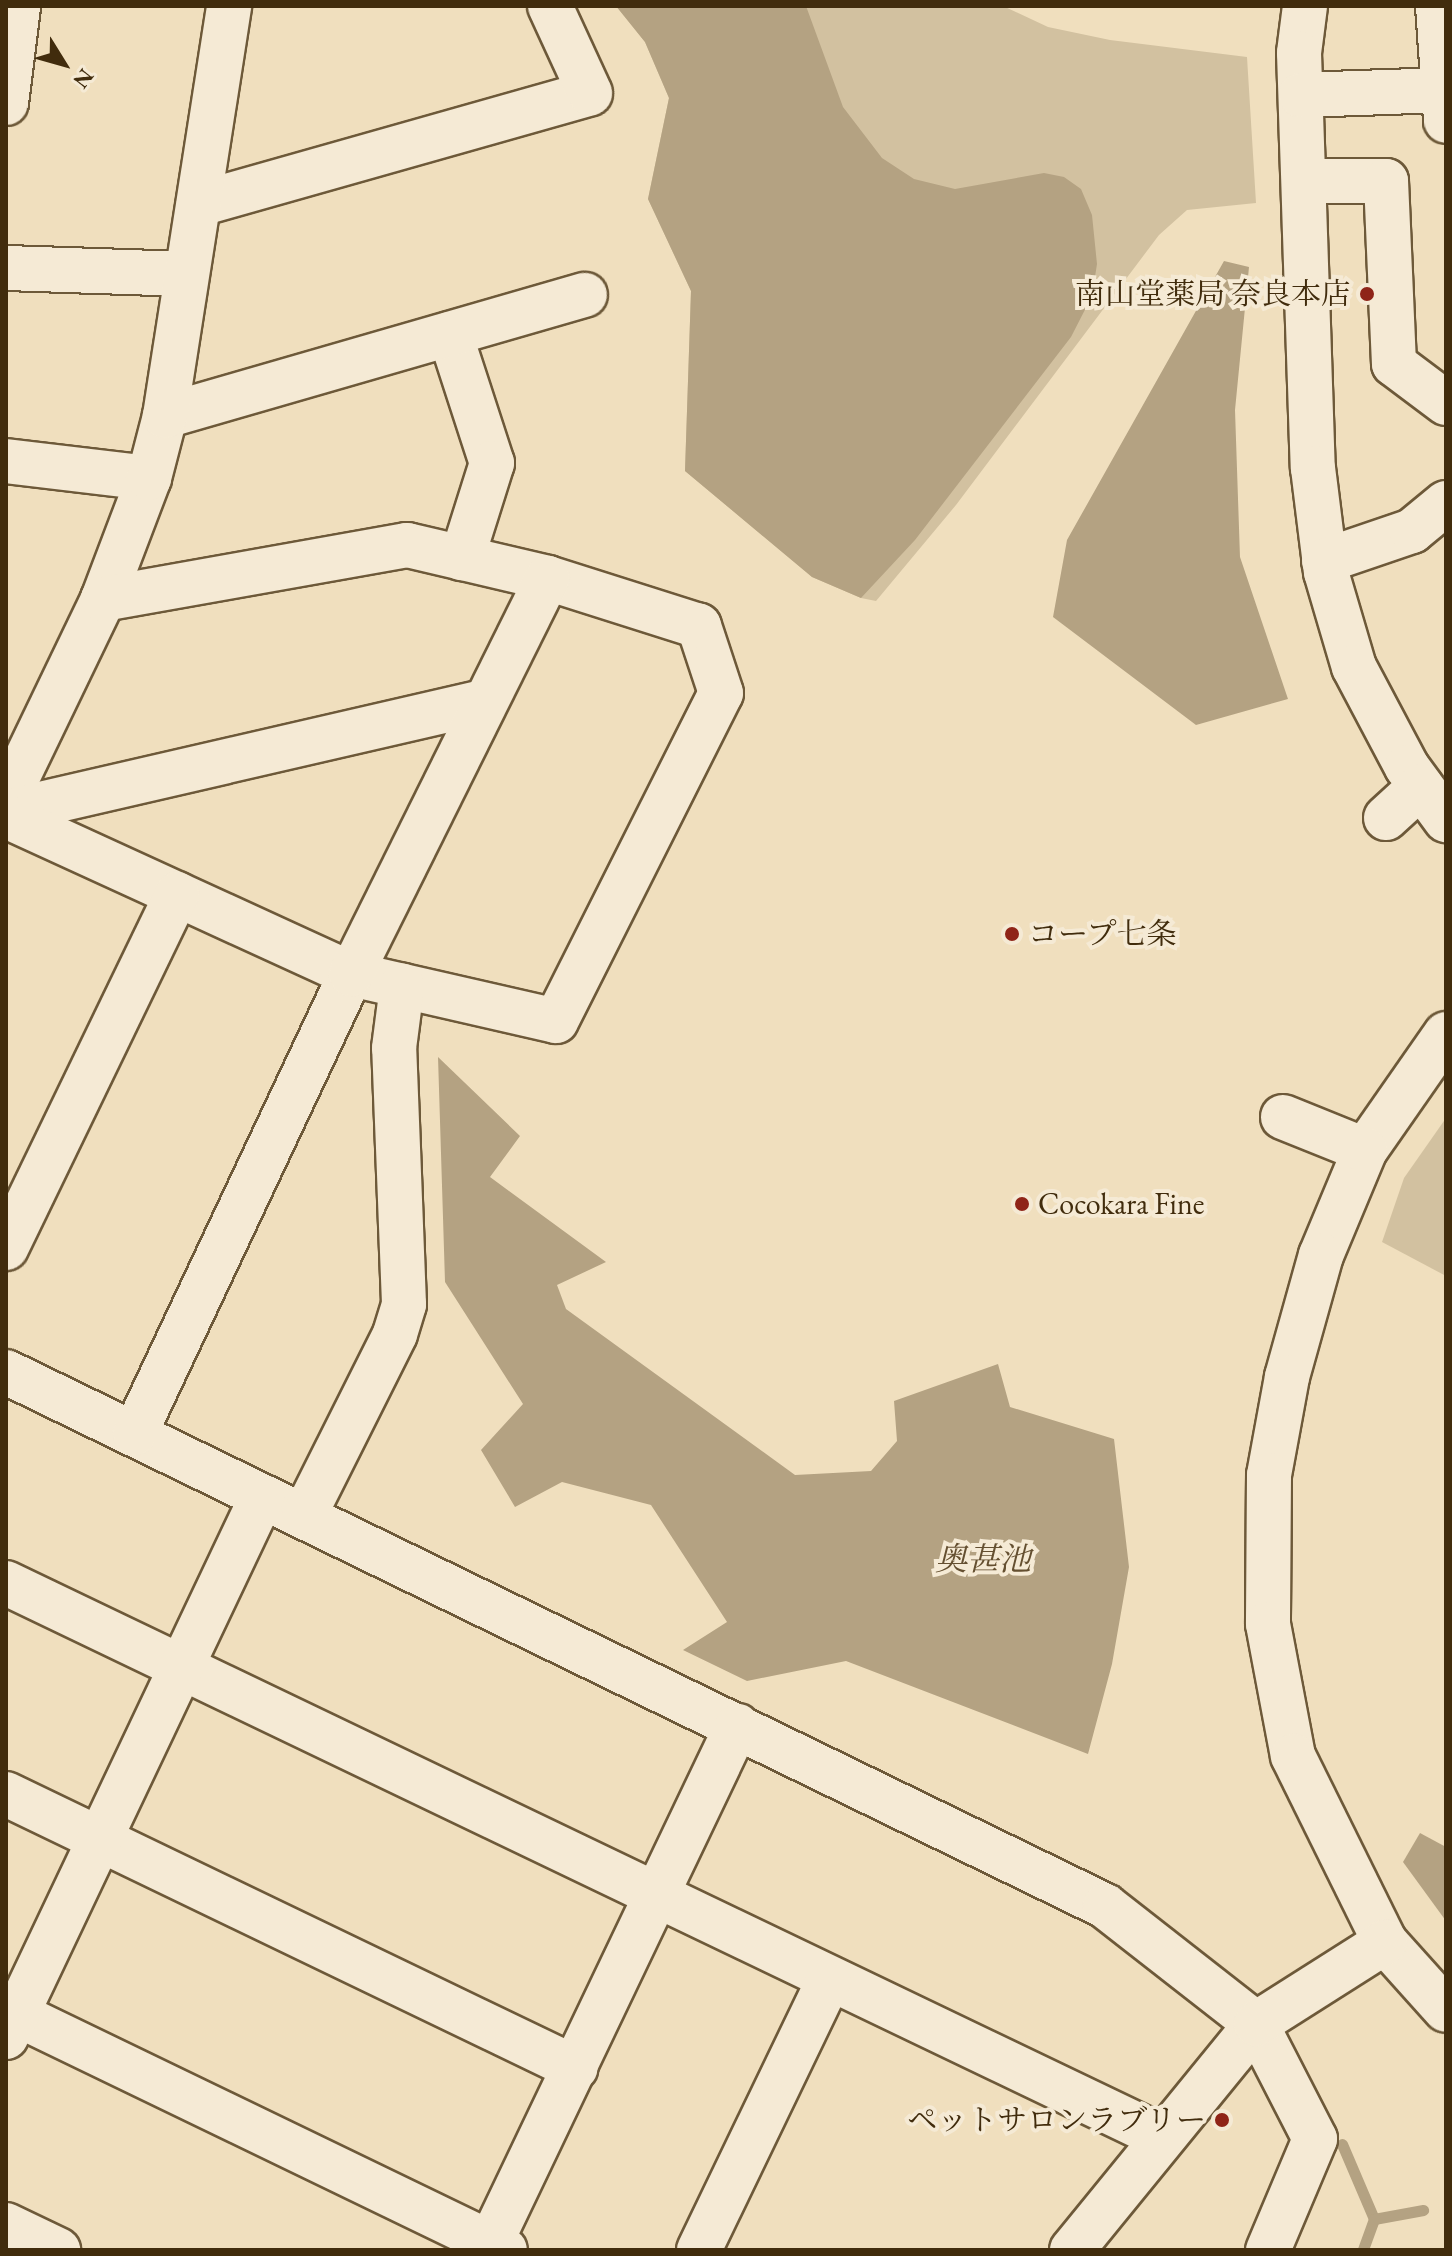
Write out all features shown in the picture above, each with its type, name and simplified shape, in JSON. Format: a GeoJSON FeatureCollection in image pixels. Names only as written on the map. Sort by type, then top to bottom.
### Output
{"type":"FeatureCollection","features":[{"type":"Feature","properties":{"kind":"street"},"geometry":{"type":"LineString","coordinates":[[6,103],[18,6]]}},
{"type":"Feature","properties":{"kind":"street"},"geometry":{"type":"LineString","coordinates":[[6,801],[103,599],[149,478],[165,416],[229,6]]}},
{"type":"Feature","properties":{"kind":"street"},"geometry":{"type":"LineString","coordinates":[[199,204],[590,93],[550,6]]}},
{"type":"Feature","properties":{"kind":"street"},"geometry":{"type":"LineString","coordinates":[[1301,95],[1445,105],[1438,6]]}},
{"type":"Feature","properties":{"kind":"street"},"geometry":{"type":"LineString","coordinates":[[1312,12],[1301,95],[1313,468],[1324,561],[1354,667],[1417,780],[1446,820]]}},
{"type":"Feature","properties":{"kind":"street"},"geometry":{"type":"LineString","coordinates":[[1304,181],[1386,181],[1394,364],[1446,403]]}},
{"type":"Feature","properties":{"kind":"street"},"geometry":{"type":"LineString","coordinates":[[6,268],[186,274]]}},
{"type":"Feature","properties":{"kind":"street"},"geometry":{"type":"LineString","coordinates":[[165,416],[585,295]]}},
{"type":"Feature","properties":{"kind":"street"},"geometry":{"type":"LineString","coordinates":[[450,334],[492,463],[462,558]]}},
{"type":"Feature","properties":{"kind":"street"},"geometry":{"type":"LineString","coordinates":[[6,461],[149,478]]}},
{"type":"Feature","properties":{"kind":"street"},"geometry":{"type":"LineString","coordinates":[[1324,561],[1412,531],[1446,503]]}},
{"type":"Feature","properties":{"kind":"street"},"geometry":{"type":"LineString","coordinates":[[6,814],[351,974],[556,1021],[721,693],[699,626],[548,578],[407,545],[103,599]]}},
{"type":"Feature","properties":{"kind":"street"},"geometry":{"type":"LineString","coordinates":[[135,1433],[351,974],[548,578]]}},
{"type":"Feature","properties":{"kind":"street"},"geometry":{"type":"LineString","coordinates":[[6,814],[485,701]]}},
{"type":"Feature","properties":{"kind":"street"},"geometry":{"type":"LineString","coordinates":[[1382,812],[1417,780]]}},
{"type":"Feature","properties":{"kind":"street"},"geometry":{"type":"LineString","coordinates":[[6,1248],[177,894]]}},
{"type":"Feature","properties":{"kind":"street"},"geometry":{"type":"LineString","coordinates":[[304,1516],[395,1334],[404,1304],[394,1048],[402,986]]}},
{"type":"Feature","properties":{"kind":"street"},"geometry":{"type":"LineString","coordinates":[[1446,1034],[1365,1150],[1321,1255],[1287,1377],[1269,1475],[1268,1624],[1293,1756],[1385,1942],[1446,2010]]}},
{"type":"Feature","properties":{"kind":"street"},"geometry":{"type":"LineString","coordinates":[[1283,1117],[1365,1150]]}},
{"type":"Feature","properties":{"kind":"street"},"geometry":{"type":"LineString","coordinates":[[6,1372],[1105,1906],[1256,2024],[1315,2139],[1268,2250]]}},
{"type":"Feature","properties":{"kind":"street"},"geometry":{"type":"LineString","coordinates":[[262,1497],[10,2020],[494,2247],[737,1726]]}},
{"type":"Feature","properties":{"kind":"street"},"geometry":{"type":"LineString","coordinates":[[6,1583],[1162,2137]]}},
{"type":"Feature","properties":{"kind":"street"},"geometry":{"type":"LineString","coordinates":[[6,1794],[575,2068]]}},
{"type":"Feature","properties":{"kind":"street"},"geometry":{"type":"LineString","coordinates":[[1072,2250],[1256,2024],[1385,1942]]}},
{"type":"Feature","properties":{"kind":"street"},"geometry":{"type":"LineString","coordinates":[[699,2250],[829,1980]]}},
{"type":"Feature","properties":{"kind":"street"},"geometry":{"type":"LineString","coordinates":[[6,2225],[58,2250]]}},
{"type":"Feature","properties":{"kind":"shaded area"},"geometry":{"type":"Polygon","coordinates":[[[616,6],[1003,6],[1048,27],[1110,40],[1247,57],[1256,203],[1187,210],[1159,235],[956,505],[876,601],[861,598],[812,577],[685,471],[691,291],[648,199],[669,98],[645,42],[616,6]]]}},
{"type":"Feature","properties":{"kind":"shaded area"},"geometry":{"type":"Polygon","coordinates":[[[1446,1118],[1446,1276],[1382,1242],[1404,1178],[1446,1118]]]}},
{"type":"Feature","properties":{"kind":"water"},"geometry":{"type":"Polygon","coordinates":[[[616,6],[806,6],[843,107],[882,158],[914,179],[955,189],[1044,173],[1064,177],[1081,189],[1092,215],[1097,264],[1092,296],[1071,337],[915,540],[861,598],[812,577],[685,471],[691,291],[648,199],[669,98],[645,42],[616,6]]]}},
{"type":"Feature","properties":{"kind":"water"},"geometry":{"type":"Polygon","coordinates":[[[1224,261],[1249,267],[1235,410],[1240,557],[1288,699],[1196,725],[1053,617],[1067,540],[1224,261]]]}},
{"type":"Feature","properties":{"kind":"water","name":"奥甚池"},"geometry":{"type":"Polygon","coordinates":[[[438,1057],[520,1136],[490,1177],[606,1262],[557,1285],[566,1309],[795,1475],[871,1471],[897,1441],[894,1401],[998,1364],[1010,1407],[1114,1439],[1129,1567],[1112,1664],[1088,1754],[846,1661],[747,1681],[683,1650],[727,1622],[651,1505],[562,1482],[515,1507],[481,1450],[523,1404],[445,1282],[438,1057]]]}},
{"type":"Feature","properties":{"kind":"water"},"geometry":{"type":"Polygon","coordinates":[[[1420,1833],[1446,1847],[1446,1921],[1403,1862],[1420,1833]]]}},
{"type":"Feature","properties":{"kind":"waterway"},"geometry":{"type":"LineString","coordinates":[[1342,2144],[1374,2219],[1363,2250]]}},
{"type":"Feature","properties":{"kind":"waterway"},"geometry":{"type":"LineString","coordinates":[[1374,2219],[1423,2210]]}},
{"type":"Feature","properties":{"kind":"place","name":"南山堂薬局 奈良本店"},"geometry":{"type":"Point","coordinates":[1367,294]}},
{"type":"Feature","properties":{"kind":"place","name":"コープ七条"},"geometry":{"type":"Point","coordinates":[1012,934]}},
{"type":"Feature","properties":{"kind":"place","name":"Cocokara Fine"},"geometry":{"type":"Point","coordinates":[1022,1204]}},
{"type":"Feature","properties":{"kind":"place","name":"ペットサロンラブリー"},"geometry":{"type":"Point","coordinates":[1222,2120]}}]}
